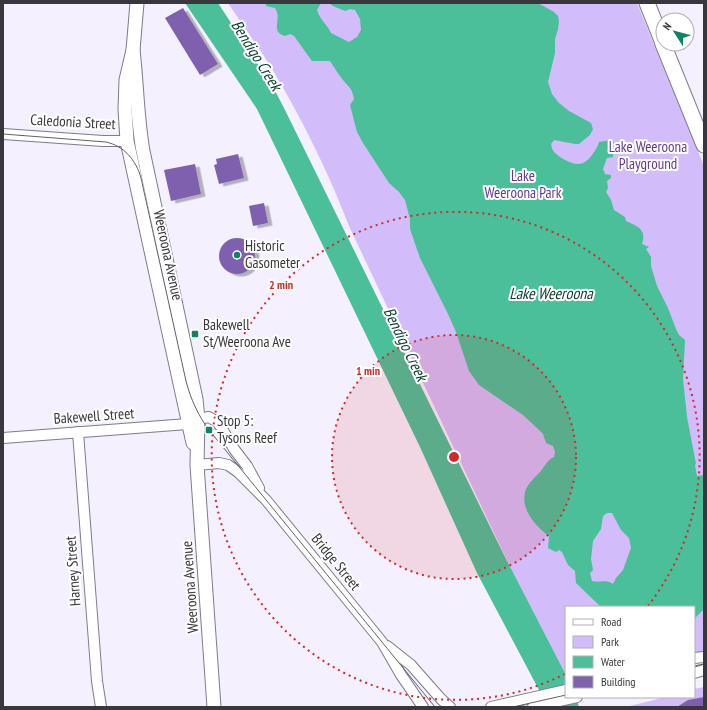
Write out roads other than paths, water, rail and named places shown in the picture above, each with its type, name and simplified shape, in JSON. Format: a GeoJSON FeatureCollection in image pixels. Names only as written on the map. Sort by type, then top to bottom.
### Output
{"type":"FeatureCollection","features":[{"type":"Feature","properties":{"kind":"highway"},"geometry":{"type":"LineString","coordinates":[[647,3],[655,24]]}},
{"type":"Feature","properties":{"kind":"highway"},"geometry":{"type":"LineString","coordinates":[[666,52],[704,144]]}},
{"type":"Feature","properties":{"kind":"highway"},"geometry":{"type":"LineString","coordinates":[[676,52],[704,120]]}},
{"type":"Feature","properties":{"kind":"main road","name":"Weeroona Avenue"},"geometry":{"type":"LineString","coordinates":[[137,3],[132,50],[126,80],[125,109],[127,141],[193,422]]}},
{"type":"Feature","properties":{"kind":"main road","name":"Weeroona Avenue"},"geometry":{"type":"LineString","coordinates":[[132,50],[141,140],[194,386],[193,422],[214,707]]}},
{"type":"Feature","properties":{"kind":"main road","name":"Caledonia Street"},"geometry":{"type":"LineString","coordinates":[[127,141],[141,140]]}},
{"type":"Feature","properties":{"kind":"street","name":"Caledonia Street"},"geometry":{"type":"LineString","coordinates":[[3,134],[103,141],[127,141]]}},
{"type":"Feature","properties":{"kind":"street","name":"Bridge Street"},"geometry":{"type":"LineString","coordinates":[[193,422],[208,417],[219,424],[247,466],[266,500]]}},
{"type":"Feature","properties":{"kind":"street","name":"Bakewell Street"},"geometry":{"type":"LineString","coordinates":[[3,438],[193,422]]}},
{"type":"Feature","properties":{"kind":"street","name":"Harney Street"},"geometry":{"type":"LineString","coordinates":[[78,432],[97,681],[101,707]]}},
{"type":"Feature","properties":{"kind":"street","name":"Bridge Street"},"geometry":{"type":"LineString","coordinates":[[197,465],[219,463],[232,467],[266,500],[382,642],[401,675],[423,707]]}},
{"type":"Feature","properties":{"kind":"street","name":"Bridge Street"},"geometry":{"type":"LineString","coordinates":[[382,642],[411,665],[450,707]]}},
{"type":"Feature","properties":{"kind":"street"},"geometry":{"type":"LineString","coordinates":[[538,702],[565,690]]}},
{"type":"Feature","properties":{"kind":"street"},"geometry":{"type":"LineString","coordinates":[[491,707],[568,698]]}},
{"type":"Feature","properties":{"kind":"water"},"geometry":{"type":"Polygon","coordinates":[[[185,3],[218,3],[273,87],[506,559],[565,673],[565,698],[576,698],[579,707],[545,707],[539,690],[477,573],[420,447],[257,109],[185,3]]]}},
{"type":"Feature","properties":{"kind":"water","name":"Lake Weeroona"},"geometry":{"type":"Polygon","coordinates":[[[266,3],[321,3],[317,10],[331,33],[349,42],[357,37],[361,30],[360,19],[355,10],[350,9],[345,11],[329,3],[538,3],[558,16],[559,21],[555,39],[555,53],[548,82],[552,94],[559,103],[569,111],[591,123],[593,129],[590,135],[579,144],[554,140],[551,144],[552,149],[556,154],[566,160],[579,164],[586,162],[589,159],[599,142],[612,140],[614,143],[607,152],[613,154],[613,157],[607,158],[603,169],[605,174],[611,175],[611,178],[607,181],[608,188],[606,192],[611,200],[614,210],[625,217],[626,221],[642,231],[642,244],[649,247],[646,249],[651,257],[651,266],[657,286],[679,335],[685,340],[683,379],[687,417],[697,476],[704,475],[704,609],[695,618],[695,606],[600,606],[576,583],[575,571],[568,565],[562,552],[559,550],[556,552],[548,548],[549,536],[534,522],[530,516],[524,496],[526,489],[534,478],[548,461],[554,457],[555,452],[553,446],[546,443],[543,434],[523,415],[479,385],[469,371],[456,332],[420,258],[410,229],[410,219],[405,200],[389,183],[357,132],[350,105],[354,99],[349,86],[339,75],[330,61],[312,61],[294,36],[290,34],[285,36],[280,34],[277,28],[278,16],[275,8],[266,6],[266,3]],[[607,513],[603,516],[601,529],[593,541],[591,559],[593,570],[590,573],[592,581],[608,582],[613,584],[623,570],[631,548],[629,538],[621,530],[612,513],[607,513]]]}},
{"type":"Feature","properties":{"kind":"tram line"},"geometry":{"type":"LineString","coordinates":[[3,134],[106,142],[124,150],[136,165],[141,178],[186,381],[190,395],[201,419],[435,707]]}},
{"type":"Feature","properties":{"kind":"tram line"},"geometry":{"type":"LineString","coordinates":[[695,666],[704,664]]}},
{"type":"Feature","properties":{"kind":"tram line"},"geometry":{"type":"LineString","coordinates":[[513,707],[565,695]]}},
{"type":"Feature","properties":{"kind":"place","name":"Historic Gasometer"},"geometry":{"type":"Point","coordinates":[237,255]}},
{"type":"Feature","properties":{"kind":"place","name":"Bakewell St/Weeroona Ave"},"geometry":{"type":"Point","coordinates":[195,334]}},
{"type":"Feature","properties":{"kind":"place","name":"Stop 5: Tysons Reef"},"geometry":{"type":"Point","coordinates":[209,430]}},
{"type":"Feature","properties":{"kind":"water label","name":"Bendigo Creek"},"geometry":{"type":"Point","coordinates":[257,55]}},
{"type":"Feature","properties":{"kind":"water label","name":"Bendigo Creek"},"geometry":{"type":"Point","coordinates":[406,344]}},
{"type":"Feature","properties":{"kind":"park label","name":"Lake Weeroona Playground"},"geometry":{"type":"Point","coordinates":[648,156]}},
{"type":"Feature","properties":{"kind":"park label","name":"Lake Weeroona Park"},"geometry":{"type":"Point","coordinates":[523,184]}}]}
